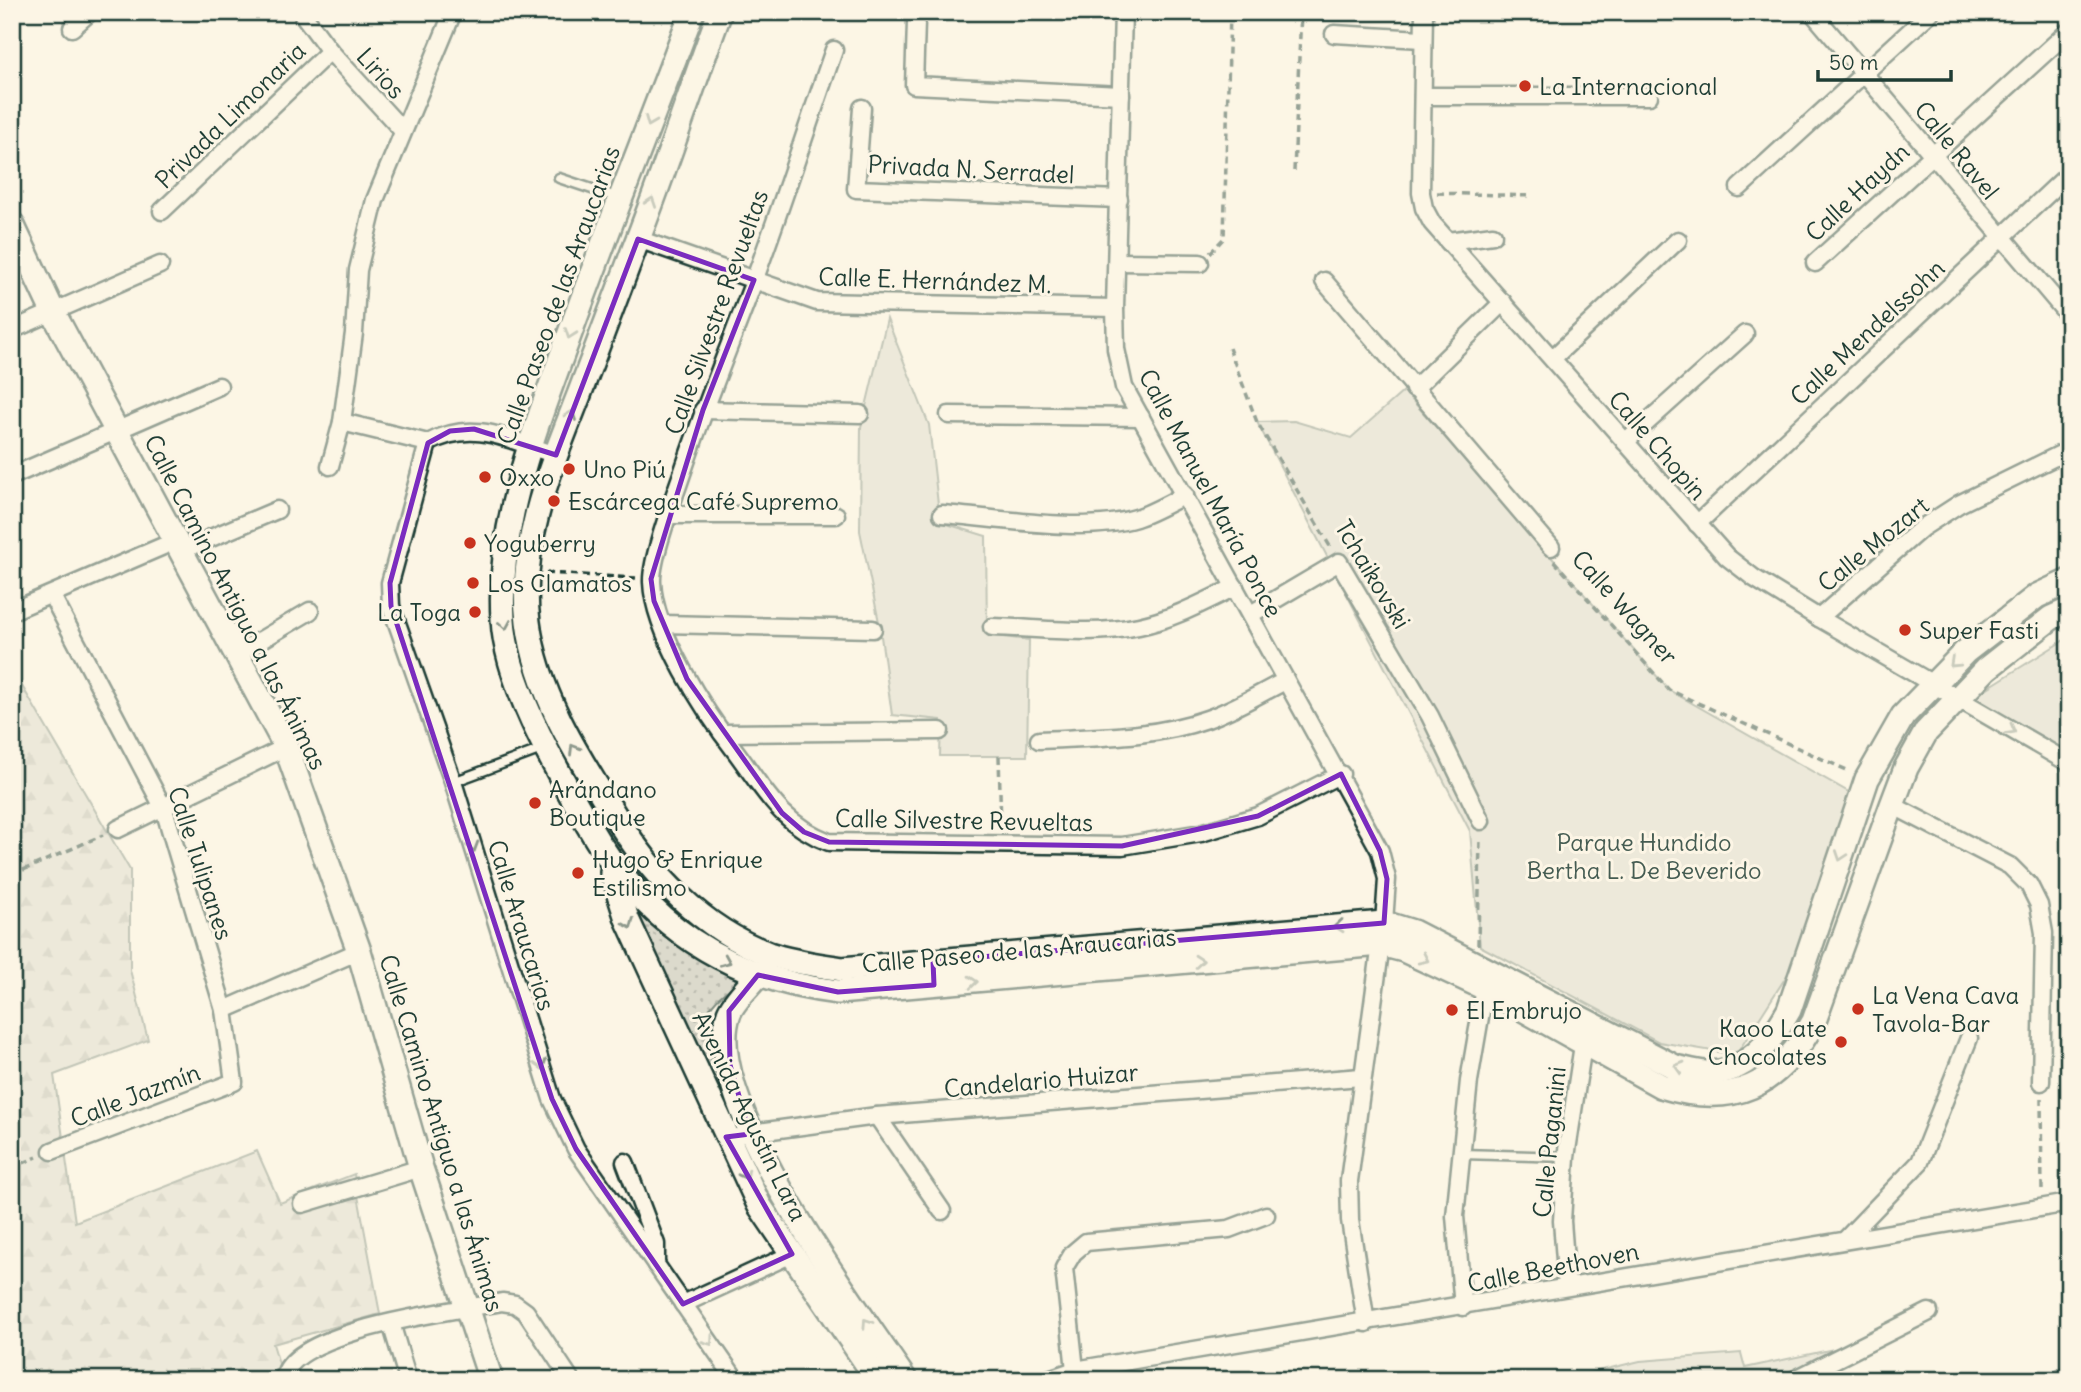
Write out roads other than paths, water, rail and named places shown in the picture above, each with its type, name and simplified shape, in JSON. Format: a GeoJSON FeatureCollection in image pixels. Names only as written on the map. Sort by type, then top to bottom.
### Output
{"type":"FeatureCollection","features":[{"type":"Feature","properties":{"kind":"main road","name":"Calle Paseo de las Araucarias"},"geometry":{"type":"LineString","coordinates":[[692,12],[529,446],[509,523],[503,567],[503,622],[516,674],[544,748],[608,859],[636,895],[669,924],[713,955],[758,975],[795,987],[838,992],[934,985],[1382,934],[1404,950],[1485,988],[1583,1045],[1661,1086],[1690,1095],[1720,1096],[1750,1088],[1777,1072],[1799,1049],[1814,1021],[1906,768],[1926,732],[1955,698],[1986,669],[2040,626],[2069,610]]}},
{"type":"Feature","properties":{"kind":"main road","name":"Calle Paseo de las Araucarias"},"geometry":{"type":"LineString","coordinates":[[720,12],[556,455],[532,531],[526,572],[528,621],[538,670],[568,739],[630,840],[658,875],[686,903],[728,935],[769,954],[842,969],[1413,932],[1675,1067],[1707,1073],[1735,1067],[1757,1055],[1789,1010],[1867,779],[1903,716],[1932,683],[1965,652],[2038,596],[2069,581]]}},
{"type":"Feature","properties":{"kind":"main road"},"geometry":{"type":"LineString","coordinates":[[668,77],[692,86]]}},
{"type":"Feature","properties":{"kind":"main road","name":"Calle Camino Antiguo a las Ánimas"},"geometry":{"type":"LineString","coordinates":[[12,224],[54,314],[118,430],[234,656],[286,747],[359,951],[421,1168],[491,1380]]}},
{"type":"Feature","properties":{"kind":"main road","name":"Avenida Agustín Lara"},"geometry":{"type":"LineString","coordinates":[[608,859],[627,919],[726,1137],[760,1205],[878,1380]]}},
{"type":"Feature","properties":{"kind":"main road"},"geometry":{"type":"LineString","coordinates":[[933,961],[934,985]]}},
{"type":"Feature","properties":{"kind":"main road","name":"Avenida Agustín Lara"},"geometry":{"type":"LineString","coordinates":[[758,975],[729,1012],[725,1039],[750,1133],[809,1237],[905,1380]]}},
{"type":"Feature","properties":{"kind":"street"},"geometry":{"type":"LineString","coordinates":[[72,28],[90,12]]}},
{"type":"Feature","properties":{"kind":"street","name":"Lirios"},"geometry":{"type":"LineString","coordinates":[[301,12],[330,51],[402,130]]}},
{"type":"Feature","properties":{"kind":"street"},"geometry":{"type":"LineString","coordinates":[[330,467],[342,422],[354,333],[358,270],[375,200],[453,12]]}},
{"type":"Feature","properties":{"kind":"street","name":"Calle Manuel María Ponce"},"geometry":{"type":"LineString","coordinates":[[1123,12],[1115,308],[1119,370],[1141,417],[1251,614],[1285,681],[1341,774],[1380,851],[1387,880],[1349,1181],[1350,1220],[1366,1323]]}},
{"type":"Feature","properties":{"kind":"street","name":"Calle Chopin"},"geometry":{"type":"LineString","coordinates":[[1424,12],[1421,193],[1423,208],[1448,241],[1727,556],[1745,571],[1819,618],[2069,763]]}},
{"type":"Feature","properties":{"kind":"street","name":"Calle Ravel"},"geometry":{"type":"LineString","coordinates":[[1812,12],[2000,238],[2069,316]]}},
{"type":"Feature","properties":{"kind":"street"},"geometry":{"type":"LineString","coordinates":[[1739,188],[1931,12]]}},
{"type":"Feature","properties":{"kind":"street"},"geometry":{"type":"LineString","coordinates":[[916,22],[914,86],[1121,95]]}},
{"type":"Feature","properties":{"kind":"street","name":"Calle Haydn"},"geometry":{"type":"LineString","coordinates":[[1815,263],[1930,155],[2069,31]]}},
{"type":"Feature","properties":{"kind":"street"},"geometry":{"type":"LineString","coordinates":[[1334,34],[1422,39]]}},
{"type":"Feature","properties":{"kind":"street","name":"Calle Silvestre Revueltas"},"geometry":{"type":"LineString","coordinates":[[834,50],[754,280],[703,410],[668,515],[652,579],[654,601],[687,679],[722,733],[782,813],[804,832],[829,842],[1122,846],[1200,833],[1258,816],[1341,774]]}},
{"type":"Feature","properties":{"kind":"street","name":"Privada Limonaria"},"geometry":{"type":"LineString","coordinates":[[162,211],[330,51]]}},
{"type":"Feature","properties":{"kind":"street"},"geometry":{"type":"LineString","coordinates":[[1423,96],[1649,96]]}},
{"type":"Feature","properties":{"kind":"street","name":"Privada N. Serradel"},"geometry":{"type":"LineString","coordinates":[[862,108],[856,189],[1119,199]]}},
{"type":"Feature","properties":{"kind":"street","name":"Calle Mendelssohn"},"geometry":{"type":"LineString","coordinates":[[1697,524],[2069,174]]}},
{"type":"Feature","properties":{"kind":"street"},"geometry":{"type":"LineString","coordinates":[[1448,241],[1493,235]]}},
{"type":"Feature","properties":{"kind":"street","name":"Calle E. Hernández M."},"geometry":{"type":"LineString","coordinates":[[638,239],[817,302],[1115,308]]}},
{"type":"Feature","properties":{"kind":"street"},"geometry":{"type":"LineString","coordinates":[[1553,358],[1678,240]]}},
{"type":"Feature","properties":{"kind":"street"},"geometry":{"type":"LineString","coordinates":[[1118,262],[1200,263]]}},
{"type":"Feature","properties":{"kind":"street"},"geometry":{"type":"LineString","coordinates":[[12,330],[54,314],[160,265]]}},
{"type":"Feature","properties":{"kind":"street","name":"Calle Wagner"},"geometry":{"type":"LineString","coordinates":[[1324,281],[1551,552]]}},
{"type":"Feature","properties":{"kind":"street"},"geometry":{"type":"LineString","coordinates":[[1414,389],[1503,302]]}},
{"type":"Feature","properties":{"kind":"street"},"geometry":{"type":"LineString","coordinates":[[1625,442],[1745,334]]}},
{"type":"Feature","properties":{"kind":"street"},"geometry":{"type":"LineString","coordinates":[[12,476],[219,386]]}},
{"type":"Feature","properties":{"kind":"street"},"geometry":{"type":"LineString","coordinates":[[703,410],[860,414]]}},
{"type":"Feature","properties":{"kind":"street"},"geometry":{"type":"LineString","coordinates":[[948,415],[1141,417]]}},
{"type":"Feature","properties":{"kind":"street"},"geometry":{"type":"LineString","coordinates":[[342,422],[428,443],[450,431],[474,429],[556,455]]}},
{"type":"Feature","properties":{"kind":"street","name":"Calle Araucarias"},"geometry":{"type":"LineString","coordinates":[[428,443],[390,583],[391,606],[453,782],[552,1099],[576,1149],[736,1380]]}},
{"type":"Feature","properties":{"kind":"street","name":"Calle Mozart"},"geometry":{"type":"LineString","coordinates":[[1819,618],[1922,528],[1959,504],[2069,450]]}},
{"type":"Feature","properties":{"kind":"street"},"geometry":{"type":"LineString","coordinates":[[942,514],[1083,525],[1111,523],[1137,517],[1185,495]]}},
{"type":"Feature","properties":{"kind":"street"},"geometry":{"type":"LineString","coordinates":[[12,611],[277,510]]}},
{"type":"Feature","properties":{"kind":"street"},"geometry":{"type":"LineString","coordinates":[[668,515],[836,516]]}},
{"type":"Feature","properties":{"kind":"street","name":"Tchaikovski"},"geometry":{"type":"LineString","coordinates":[[1251,614],[1339,562],[1430,716],[1480,821]]}},
{"type":"Feature","properties":{"kind":"street"},"geometry":{"type":"LineString","coordinates":[[992,627],[1107,629],[1138,626],[1171,617],[1235,587]]}},
{"type":"Feature","properties":{"kind":"street","name":"Calle Tulipanes"},"geometry":{"type":"LineString","coordinates":[[52,596],[164,809],[224,1010],[233,1082]]}},
{"type":"Feature","properties":{"kind":"street"},"geometry":{"type":"LineString","coordinates":[[234,656],[310,611]]}},
{"type":"Feature","properties":{"kind":"street"},"geometry":{"type":"LineString","coordinates":[[663,624],[873,629]]}},
{"type":"Feature","properties":{"kind":"street"},"geometry":{"type":"LineString","coordinates":[[1040,740],[1144,733],[1177,728],[1208,719],[1285,681]]}},
{"type":"Feature","properties":{"kind":"street"},"geometry":{"type":"LineString","coordinates":[[722,733],[940,732]]}},
{"type":"Feature","properties":{"kind":"street"},"geometry":{"type":"LineString","coordinates":[[118,829],[164,809],[286,747]]}},
{"type":"Feature","properties":{"kind":"street"},"geometry":{"type":"LineString","coordinates":[[1892,805],[2010,866],[2029,885],[2039,905],[2044,933],[2041,1082]]}},
{"type":"Feature","properties":{"kind":"street"},"geometry":{"type":"LineString","coordinates":[[224,1010],[359,951]]}},
{"type":"Feature","properties":{"kind":"street"},"geometry":{"type":"LineString","coordinates":[[1464,1307],[1455,1216],[1459,1154],[1485,988]]}},
{"type":"Feature","properties":{"kind":"street"},"geometry":{"type":"LineString","coordinates":[[1846,1239],[1920,1162],[1969,1038]]}},
{"type":"Feature","properties":{"kind":"street","name":"Calle Paganini"},"geometry":{"type":"LineString","coordinates":[[1567,1286],[1562,1221],[1566,1157],[1583,1045]]}},
{"type":"Feature","properties":{"kind":"street","name":"Candelario Huizar"},"geometry":{"type":"LineString","coordinates":[[726,1137],[877,1116],[1361,1077]]}},
{"type":"Feature","properties":{"kind":"street","name":"Calle Jazmín"},"geometry":{"type":"LineString","coordinates":[[52,1151],[233,1082]]}},
{"type":"Feature","properties":{"kind":"street"},"geometry":{"type":"LineString","coordinates":[[877,1116],[942,1211]]}},
{"type":"Feature","properties":{"kind":"street"},"geometry":{"type":"LineString","coordinates":[[625,1162],[656,1244],[656,1265]]}},
{"type":"Feature","properties":{"kind":"street"},"geometry":{"type":"LineString","coordinates":[[302,1204],[421,1168]]}},
{"type":"Feature","properties":{"kind":"street","name":"Calle Beethoven"},"geometry":{"type":"LineString","coordinates":[[1046,1380],[1075,1370],[1464,1307],[1567,1286],[2069,1203]]}},
{"type":"Feature","properties":{"kind":"street"},"geometry":{"type":"LineString","coordinates":[[1075,1370],[1064,1268],[1073,1253],[1086,1242],[1229,1229],[1266,1215]]}},
{"type":"Feature","properties":{"kind":"street"},"geometry":{"type":"LineString","coordinates":[[683,1304],[792,1254]]}},
{"type":"Feature","properties":{"kind":"street"},"geometry":{"type":"LineString","coordinates":[[284,1380],[288,1365],[303,1351],[340,1336],[391,1323],[502,1302],[515,1304],[526,1312],[571,1380]]}},
{"type":"Feature","properties":{"kind":"street"},"geometry":{"type":"LineString","coordinates":[[1794,1380],[1929,1312]]}},
{"type":"Feature","properties":{"kind":"street"},"geometry":{"type":"LineString","coordinates":[[391,1323],[408,1380]]}},
{"type":"Feature","properties":{"kind":"street"},"geometry":{"type":"LineString","coordinates":[[2057,1380],[2069,1374]]}},
{"type":"Feature","properties":{"kind":"lane"},"geometry":{"type":"LineString","coordinates":[[559,178],[620,198]]}},
{"type":"Feature","properties":{"kind":"lane"},"geometry":{"type":"LineString","coordinates":[[453,782],[544,748]]}},
{"type":"Feature","properties":{"kind":"lane"},"geometry":{"type":"LineString","coordinates":[[1459,1154],[1566,1157]]}},
{"type":"Feature","properties":{"kind":"place","name":"La Internacional"},"geometry":{"type":"Point","coordinates":[1525,86]}},
{"type":"Feature","properties":{"kind":"place","name":"Uno Piú"},"geometry":{"type":"Point","coordinates":[569,469]}},
{"type":"Feature","properties":{"kind":"place","name":"Oxxo"},"geometry":{"type":"Point","coordinates":[485,477]}},
{"type":"Feature","properties":{"kind":"place","name":"Escárcega Café Supremo"},"geometry":{"type":"Point","coordinates":[554,501]}},
{"type":"Feature","properties":{"kind":"place","name":"Yoguberry"},"geometry":{"type":"Point","coordinates":[470,543]}},
{"type":"Feature","properties":{"kind":"place","name":"Los Clamatos"},"geometry":{"type":"Point","coordinates":[473,583]}},
{"type":"Feature","properties":{"kind":"place","name":"La Toga"},"geometry":{"type":"Point","coordinates":[475,612]}},
{"type":"Feature","properties":{"kind":"place","name":"Super Fasti"},"geometry":{"type":"Point","coordinates":[1905,630]}},
{"type":"Feature","properties":{"kind":"place","name":"Arándano Boutique"},"geometry":{"type":"Point","coordinates":[535,803]}},
{"type":"Feature","properties":{"kind":"place","name":"Hugo & Enrique Estilismo"},"geometry":{"type":"Point","coordinates":[578,873]}},
{"type":"Feature","properties":{"kind":"place","name":"La Vena Cava Tavola-Bar"},"geometry":{"type":"Point","coordinates":[1858,1009]}},
{"type":"Feature","properties":{"kind":"place","name":"El Embrujo"},"geometry":{"type":"Point","coordinates":[1452,1010]}},
{"type":"Feature","properties":{"kind":"place","name":"Kaoo Late Chocolates"},"geometry":{"type":"Point","coordinates":[1841,1042]}},
{"type":"Feature","properties":{"kind":"park label","name":"Parque Hundido Bertha L. De Beverido"},"geometry":{"type":"Point","coordinates":[1644,856]}}]}
